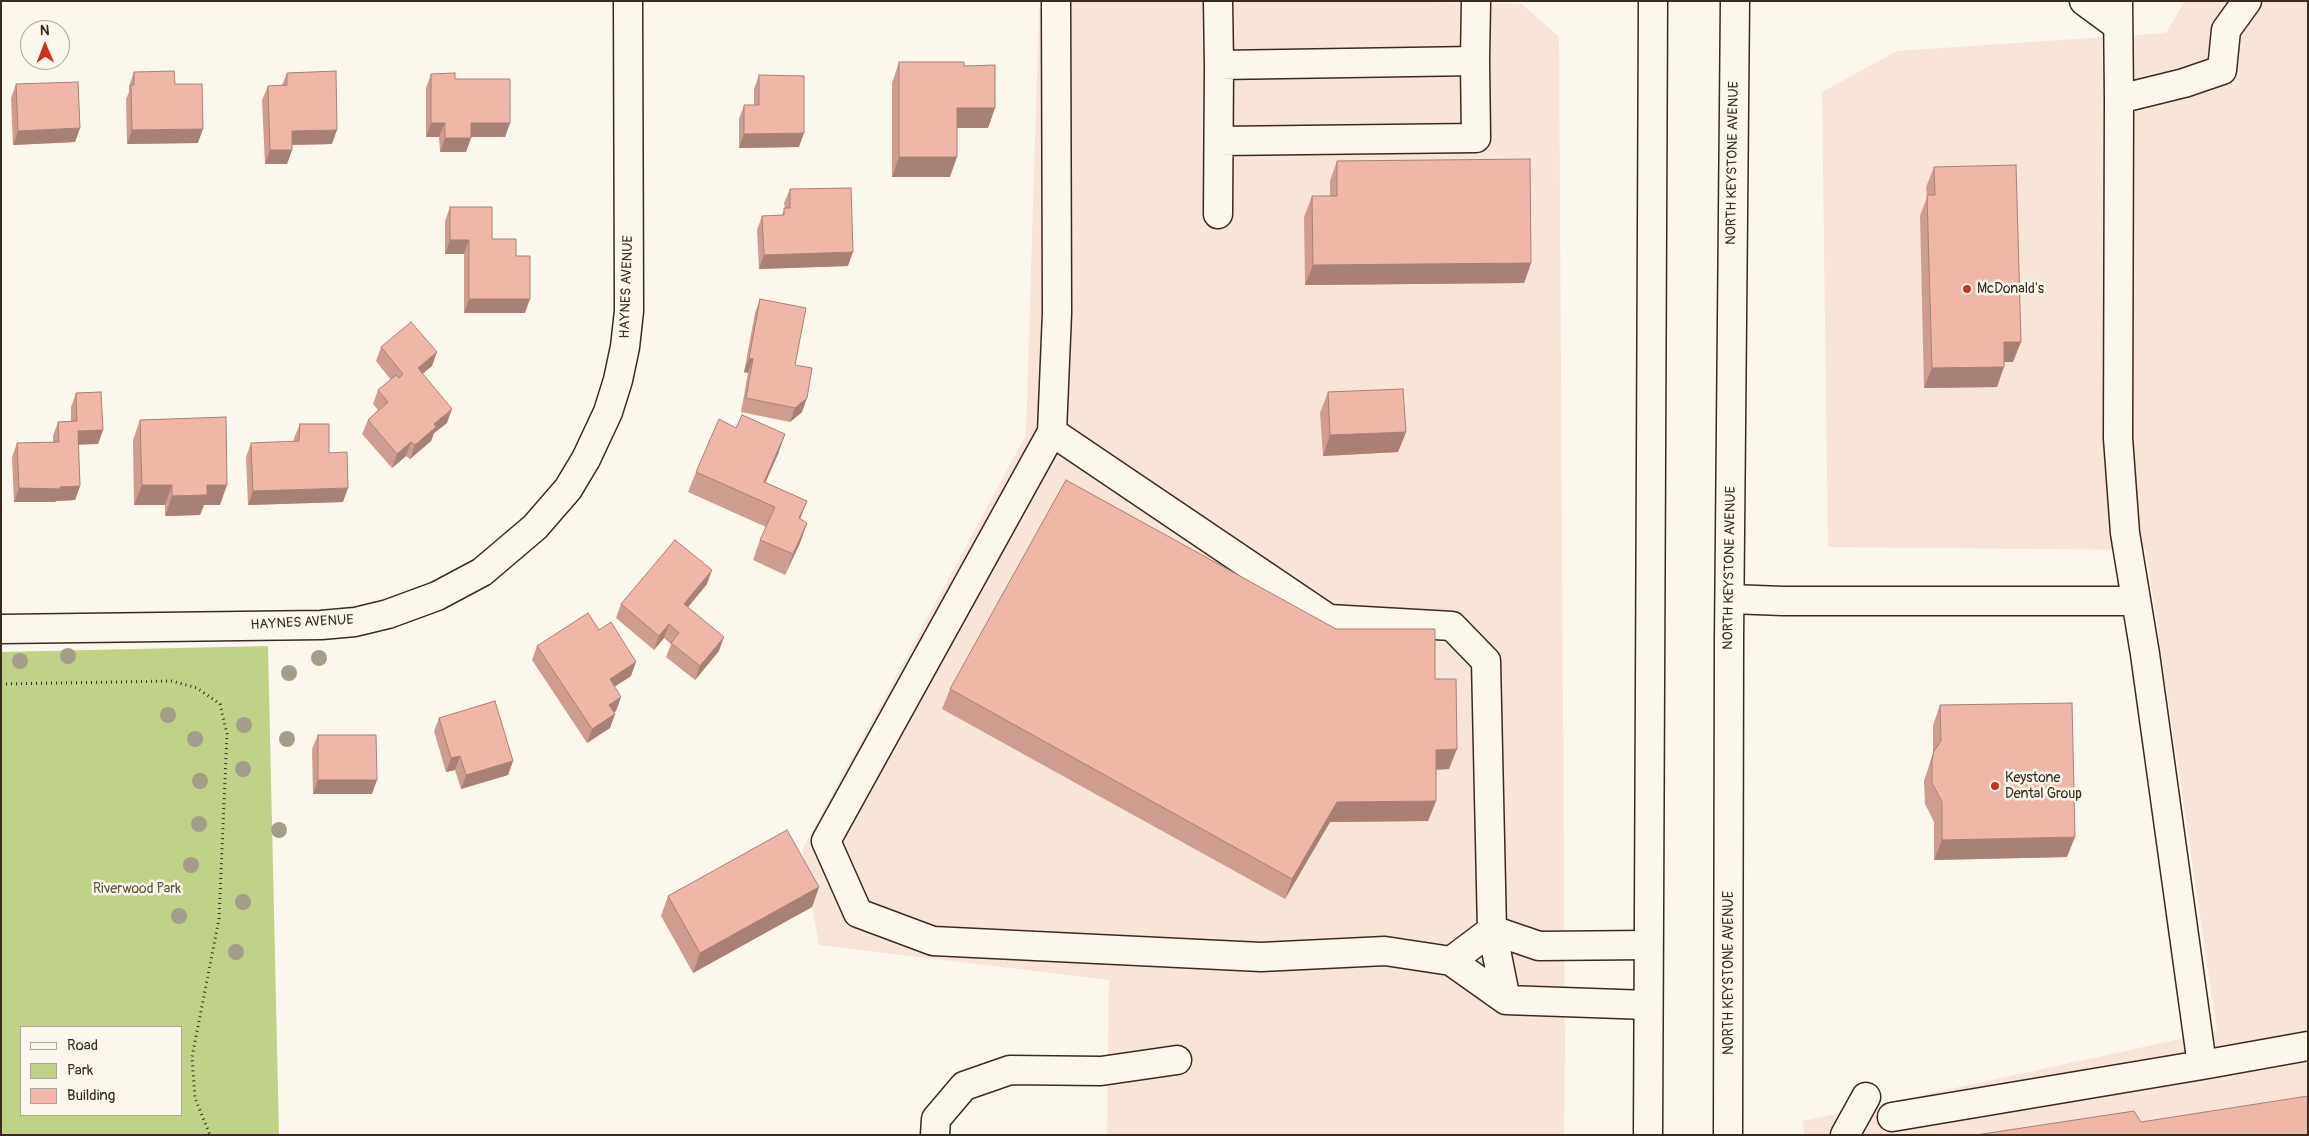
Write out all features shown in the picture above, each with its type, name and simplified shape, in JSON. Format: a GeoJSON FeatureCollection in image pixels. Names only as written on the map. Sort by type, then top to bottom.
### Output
{"type":"FeatureCollection","features":[{"type":"Feature","properties":{"kind":"main road","name":"HAYNES AVENUE"},"geometry":{"type":"LineString","coordinates":[[1,629],[321,625],[355,622],[388,614],[437,596],[482,572],[535,527],[568,489],[586,459],[608,412],[625,347],[629,311],[628,1]]}},
{"type":"Feature","properties":{"kind":"main road"},"geometry":{"type":"LineString","coordinates":[[1056,1],[1058,313],[1052,432],[826,841],[858,913],[933,941],[1261,957],[1385,951],[1451,961],[1506,1000],[1648,1005]]}},
{"type":"Feature","properties":{"kind":"main road"},"geometry":{"type":"LineString","coordinates":[[1218,1],[1218,214]]}},
{"type":"Feature","properties":{"kind":"main road"},"geometry":{"type":"LineString","coordinates":[[1219,140],[1476,138],[1476,1]]}},
{"type":"Feature","properties":{"kind":"main road"},"geometry":{"type":"LineString","coordinates":[[1648,1135],[1653,1]]}},
{"type":"Feature","properties":{"kind":"main road","name":"NORTH KEYSTONE AVENUE"},"geometry":{"type":"LineString","coordinates":[[1728,1135],[1735,1]]}},
{"type":"Feature","properties":{"kind":"main road"},"geometry":{"type":"LineString","coordinates":[[2084,1],[2118,14],[2120,99],[2118,438],[2125,533],[2202,1065]]}},
{"type":"Feature","properties":{"kind":"main road"},"geometry":{"type":"LineString","coordinates":[[2120,99],[2184,83],[2222,70],[2226,30],[2247,1]]}},
{"type":"Feature","properties":{"kind":"main road"},"geometry":{"type":"LineString","coordinates":[[1219,65],[1475,61]]}},
{"type":"Feature","properties":{"kind":"main road"},"geometry":{"type":"LineString","coordinates":[[1052,432],[1329,619],[1452,626],[1486,661],[1492,930],[1506,1000]]}},
{"type":"Feature","properties":{"kind":"main road"},"geometry":{"type":"LineString","coordinates":[[1730,599],[1783,601],[2134,601]]}},
{"type":"Feature","properties":{"kind":"main road"},"geometry":{"type":"LineString","coordinates":[[1492,930],[1539,946],[1648,945]]}},
{"type":"Feature","properties":{"kind":"main road"},"geometry":{"type":"LineString","coordinates":[[1451,961],[1492,930]]}},
{"type":"Feature","properties":{"kind":"main road"},"geometry":{"type":"LineString","coordinates":[[1892,1117],[2308,1046]]}},
{"type":"Feature","properties":{"kind":"main road"},"geometry":{"type":"LineString","coordinates":[[935,1135],[936,1119],[964,1086],[1010,1070],[1102,1070],[1177,1060]]}},
{"type":"Feature","properties":{"kind":"main road"},"geometry":{"type":"LineString","coordinates":[[1845,1135],[1866,1096]]}},
{"type":"Feature","properties":{"kind":"path"},"geometry":{"type":"LineString","coordinates":[[1,684],[172,681],[197,688],[220,704],[227,734],[219,919],[192,1057],[195,1098],[210,1135]]}},
{"type":"Feature","properties":{"kind":"shaded area"},"geometry":{"type":"Polygon","coordinates":[[[1076,1],[1376,1],[1522,4],[1559,37],[1564,1135],[1107,1135],[1109,980],[819,945],[802,850],[1026,435],[1039,9],[1076,1]]]}},
{"type":"Feature","properties":{"kind":"shaded area"},"geometry":{"type":"Polygon","coordinates":[[[2185,1],[2308,1],[2308,1135],[1804,1135],[1803,1121],[2217,1031],[2146,550],[1828,547],[1822,92],[1897,51],[2166,33],[2185,1]]]}},
{"type":"Feature","properties":{"kind":"green space","name":"Riverwood Park"},"geometry":{"type":"Polygon","coordinates":[[[268,646],[279,1135],[1,1135],[1,652],[268,646]]]}},
{"type":"Feature","properties":{"kind":"building"},"geometry":{"type":"Polygon","coordinates":[[[899,62],[964,62],[964,66],[995,65],[995,108],[957,108],[957,157],[899,157],[899,62]]]}},
{"type":"Feature","properties":{"kind":"building"},"geometry":{"type":"Polygon","coordinates":[[[174,71],[175,84],[202,84],[203,129],[132,130],[131,85],[134,85],[134,72],[174,71]]]}},
{"type":"Feature","properties":{"kind":"building"},"geometry":{"type":"Polygon","coordinates":[[[336,71],[337,130],[292,131],[292,150],[270,150],[268,86],[287,85],[287,73],[336,71]]]}},
{"type":"Feature","properties":{"kind":"building"},"geometry":{"type":"Polygon","coordinates":[[[455,73],[455,79],[510,79],[510,123],[471,123],[471,138],[445,138],[445,123],[431,123],[431,74],[455,73]]]}},
{"type":"Feature","properties":{"kind":"building"},"geometry":{"type":"Polygon","coordinates":[[[759,75],[804,76],[804,133],[744,134],[744,105],[759,105],[759,75]]]}},
{"type":"Feature","properties":{"kind":"building"},"geometry":{"type":"Polygon","coordinates":[[[78,82],[80,128],[18,131],[16,84],[78,82]]]}},
{"type":"Feature","properties":{"kind":"building"},"geometry":{"type":"Polygon","coordinates":[[[1530,159],[1531,263],[1313,265],[1312,196],[1337,196],[1337,161],[1530,159]]]}},
{"type":"Feature","properties":{"kind":"building","name":"McDonald's"},"geometry":{"type":"Polygon","coordinates":[[[2016,165],[2021,342],[2004,342],[2004,367],[1932,368],[1927,195],[1935,195],[1934,167],[2016,165]]]}},
{"type":"Feature","properties":{"kind":"building"},"geometry":{"type":"Polygon","coordinates":[[[851,188],[853,252],[764,255],[762,216],[784,215],[784,208],[790,208],[790,189],[851,188]]]}},
{"type":"Feature","properties":{"kind":"building"},"geometry":{"type":"Polygon","coordinates":[[[450,207],[492,207],[492,239],[516,239],[516,256],[530,256],[530,299],[469,299],[469,240],[450,240],[450,207]]]}},
{"type":"Feature","properties":{"kind":"building"},"geometry":{"type":"Polygon","coordinates":[[[760,299],[806,308],[795,365],[812,368],[807,398],[795,408],[746,398],[753,359],[749,358],[760,299]]]}},
{"type":"Feature","properties":{"kind":"building"},"geometry":{"type":"Polygon","coordinates":[[[411,322],[437,352],[418,368],[452,409],[434,424],[436,427],[415,445],[411,442],[397,454],[368,420],[388,402],[378,390],[396,375],[399,378],[403,374],[381,347],[411,322]]]}},
{"type":"Feature","properties":{"kind":"building"},"geometry":{"type":"Polygon","coordinates":[[[1403,389],[1406,432],[1330,435],[1328,392],[1403,389]]]}},
{"type":"Feature","properties":{"kind":"building"},"geometry":{"type":"Polygon","coordinates":[[[101,392],[103,430],[78,431],[80,486],[60,487],[60,489],[19,488],[17,443],[59,442],[58,422],[77,421],[76,393],[101,392]]]}},
{"type":"Feature","properties":{"kind":"building"},"geometry":{"type":"Polygon","coordinates":[[[742,415],[785,434],[764,482],[807,501],[799,518],[807,523],[793,554],[760,540],[775,507],[696,472],[719,419],[736,428],[742,415]]]}},
{"type":"Feature","properties":{"kind":"building"},"geometry":{"type":"Polygon","coordinates":[[[226,417],[227,485],[207,485],[207,495],[172,496],[172,485],[142,485],[140,420],[226,417]]]}},
{"type":"Feature","properties":{"kind":"building"},"geometry":{"type":"Polygon","coordinates":[[[300,424],[329,424],[329,453],[347,452],[348,488],[253,491],[251,443],[299,441],[300,424]]]}},
{"type":"Feature","properties":{"kind":"building"},"geometry":{"type":"Polygon","coordinates":[[[1066,480],[1336,629],[1435,629],[1435,679],[1456,679],[1457,749],[1436,750],[1436,801],[1337,802],[1292,879],[950,689],[1066,480]]]}},
{"type":"Feature","properties":{"kind":"building"},"geometry":{"type":"Polygon","coordinates":[[[675,540],[712,570],[684,604],[724,637],[700,666],[671,643],[679,633],[669,624],[659,636],[621,604],[675,540]]]}},
{"type":"Feature","properties":{"kind":"building"},"geometry":{"type":"Polygon","coordinates":[[[588,613],[599,630],[611,622],[636,662],[610,679],[621,697],[609,705],[615,714],[592,729],[537,646],[588,613]]]}},
{"type":"Feature","properties":{"kind":"building"},"geometry":{"type":"Polygon","coordinates":[[[495,701],[513,761],[466,775],[460,756],[451,758],[439,718],[495,701]]]}},
{"type":"Feature","properties":{"kind":"building","name":"Keystone Dental Group"},"geometry":{"type":"Polygon","coordinates":[[[2072,703],[2075,837],[1942,840],[1942,802],[1932,783],[1932,760],[1934,751],[1941,741],[1940,705],[2072,703]]]}},
{"type":"Feature","properties":{"kind":"building"},"geometry":{"type":"Polygon","coordinates":[[[318,735],[376,735],[377,780],[318,780],[318,735]]]}},
{"type":"Feature","properties":{"kind":"building"},"geometry":{"type":"Polygon","coordinates":[[[787,830],[819,887],[700,953],[668,896],[787,830]]]}},
{"type":"Feature","properties":{"kind":"building"},"geometry":{"type":"Polygon","coordinates":[[[2308,1096],[2308,1135],[1976,1135],[2134,1111],[2141,1122],[2308,1096]]]}},
{"type":"Feature","properties":{"kind":"place","name":"McDonald's"},"geometry":{"type":"Point","coordinates":[1967,289]}},
{"type":"Feature","properties":{"kind":"place","name":"Keystone Dental Group"},"geometry":{"type":"Point","coordinates":[1995,786]}}]}
